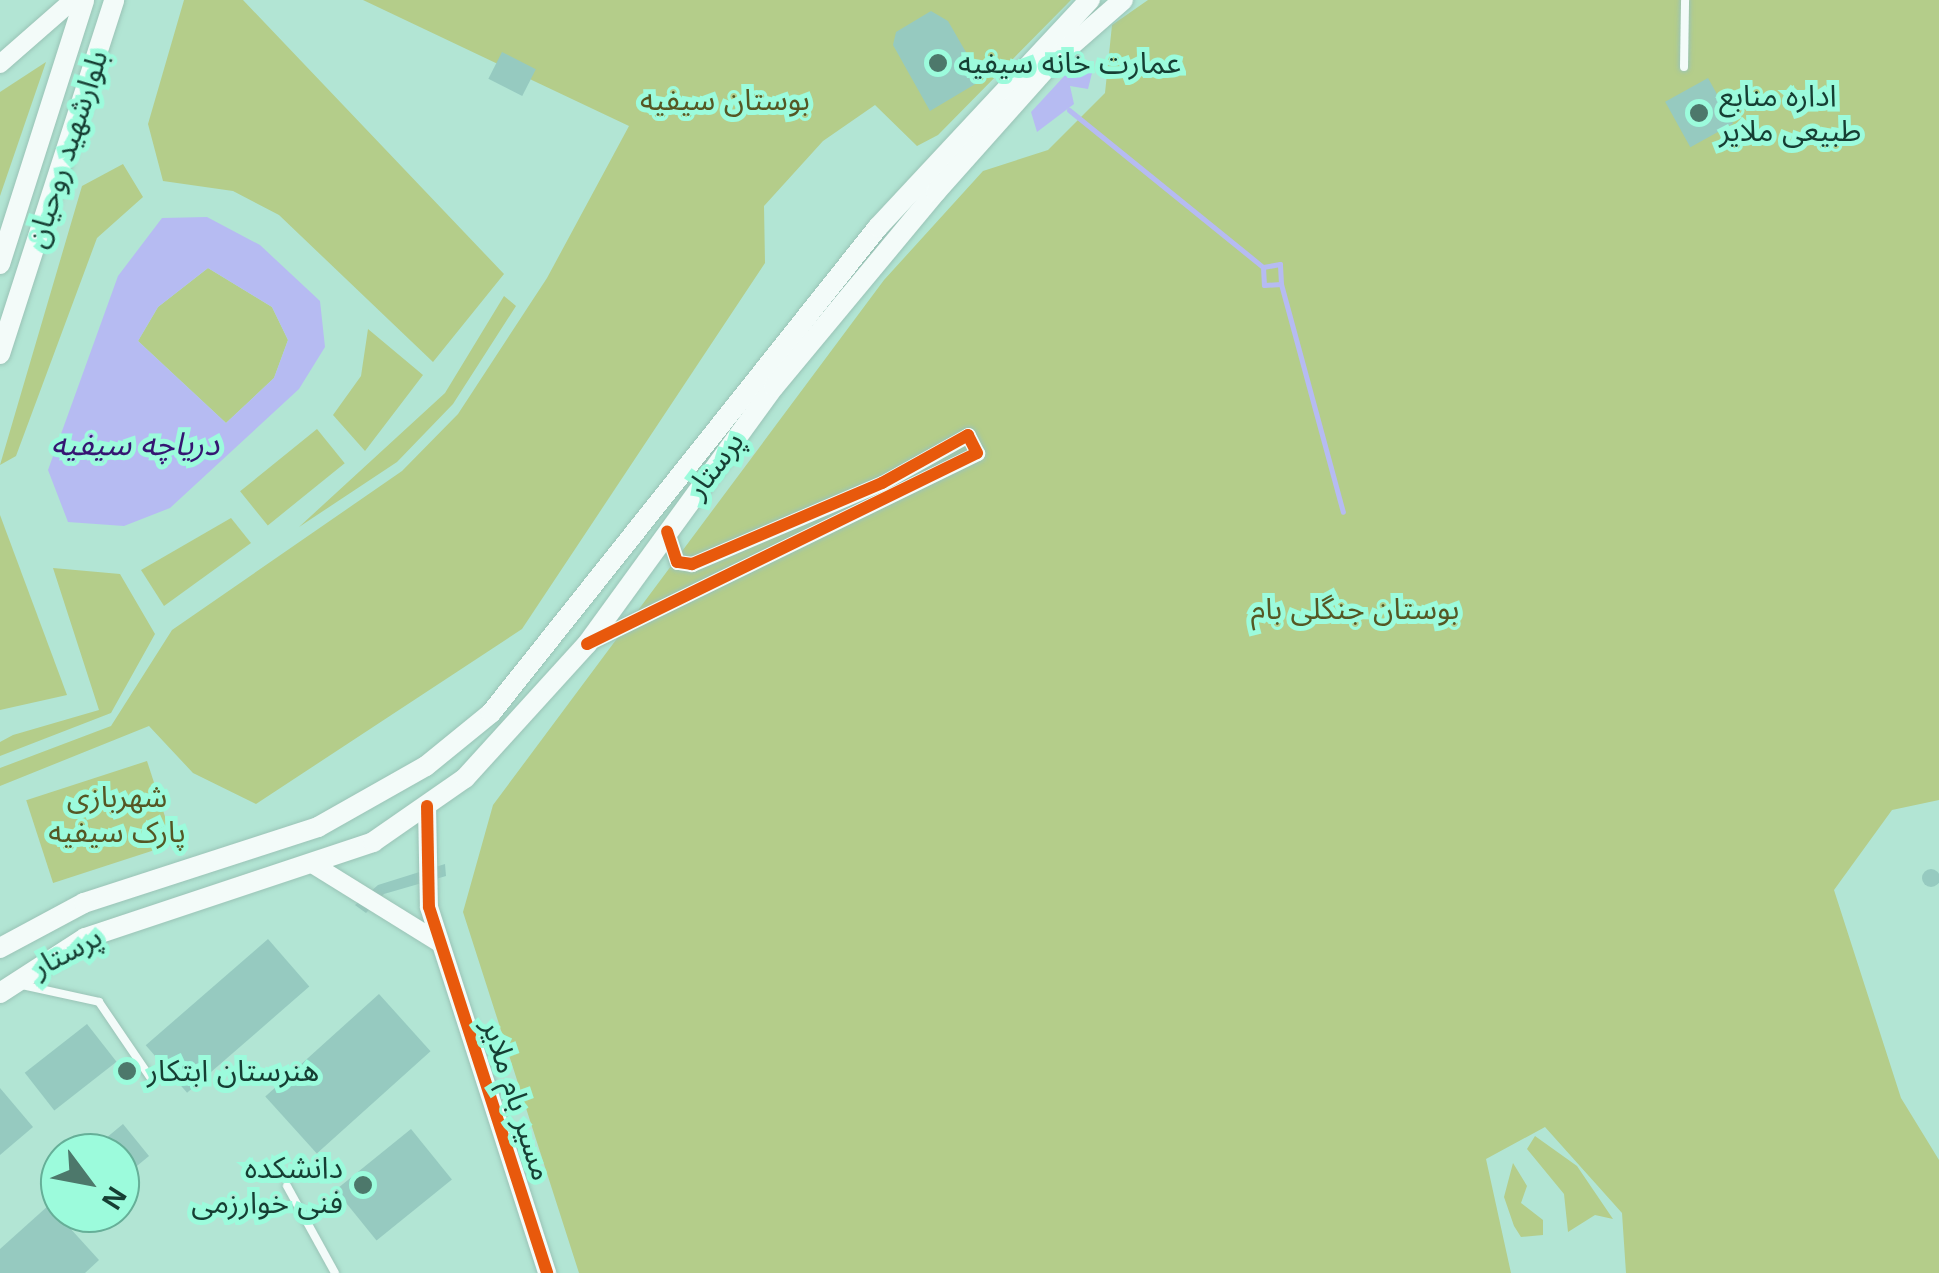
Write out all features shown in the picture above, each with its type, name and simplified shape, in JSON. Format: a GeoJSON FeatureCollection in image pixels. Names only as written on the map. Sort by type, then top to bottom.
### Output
{"type":"FeatureCollection","features":[{"type":"Feature","properties":{"kind":"main road","name":"بلوارشهید روحیان"},"geometry":{"type":"LineString","coordinates":[[0,264],[84,0]]}},
{"type":"Feature","properties":{"kind":"main road","name":"بلوارشهید روحیان"},"geometry":{"type":"LineString","coordinates":[[0,354],[114,0]]}},
{"type":"Feature","properties":{"kind":"main road","name":"پرستار"},"geometry":{"type":"LineString","coordinates":[[0,948],[84,904],[318,827],[389,790],[470,731],[532,673],[878,227],[1090,0]]}},
{"type":"Feature","properties":{"kind":"main road","name":"پرستار"},"geometry":{"type":"LineString","coordinates":[[6,988],[85,938],[314,865],[427,806],[519,726],[587,644],[667,532],[936,192],[1050,64],[1123,0]]}},
{"type":"Feature","properties":{"kind":"street"},"geometry":{"type":"LineString","coordinates":[[0,64],[73,0]]}},
{"type":"Feature","properties":{"kind":"street"},"geometry":{"type":"LineString","coordinates":[[587,644],[977,453],[968,435],[882,483],[692,564],[677,562],[667,532]]}},
{"type":"Feature","properties":{"kind":"street","name":"مسیر بام ملایر"},"geometry":{"type":"LineString","coordinates":[[427,806],[422,857],[440,942],[547,1273]]}},
{"type":"Feature","properties":{"kind":"street"},"geometry":{"type":"LineString","coordinates":[[314,865],[440,942]]}},
{"type":"Feature","properties":{"kind":"lane"},"geometry":{"type":"LineString","coordinates":[[1684,0],[1684,67]]}},
{"type":"Feature","properties":{"kind":"lane"},"geometry":{"type":"LineString","coordinates":[[6,988],[99,1002],[152,1080]]}},
{"type":"Feature","properties":{"kind":"lane"},"geometry":{"type":"LineString","coordinates":[[288,1186],[335,1273]]}},
{"type":"Feature","properties":{"kind":"green space"},"geometry":{"type":"Polygon","coordinates":[[[184,0],[243,0],[504,274],[433,362],[279,215],[233,191],[163,181],[148,124],[184,0]]]}},
{"type":"Feature","properties":{"kind":"green space","name":"بوستان سیفیه"},"geometry":{"type":"Polygon","coordinates":[[[363,0],[1071,0],[938,135],[917,146],[875,105],[823,141],[764,206],[765,263],[522,629],[256,804],[193,773],[149,726],[0,786],[0,768],[111,726],[172,630],[402,471],[458,414],[547,278],[629,126],[363,0]]]}},
{"type":"Feature","properties":{"kind":"green space","name":"بوستان جنگلی بام"},"geometry":{"type":"Polygon","coordinates":[[[1148,0],[1939,0],[1939,800],[1892,810],[1834,890],[1901,1098],[1939,1160],[1939,1273],[1626,1273],[1622,1213],[1545,1127],[1486,1159],[1511,1273],[579,1273],[463,912],[493,805],[884,280],[983,171],[1048,150],[1105,93],[1112,25],[1148,0]]]}},
{"type":"Feature","properties":{"kind":"green space"},"geometry":{"type":"Polygon","coordinates":[[[46,62],[0,196],[0,92],[46,62]]]}},
{"type":"Feature","properties":{"kind":"green space"},"geometry":{"type":"Polygon","coordinates":[[[123,164],[143,197],[97,238],[16,456],[0,465],[82,186],[123,164]]]}},
{"type":"Feature","properties":{"kind":"green space"},"geometry":{"type":"Polygon","coordinates":[[[208,268],[272,307],[288,340],[274,378],[226,423],[138,341],[158,307],[208,268]]]}},
{"type":"Feature","properties":{"kind":"green space"},"geometry":{"type":"Polygon","coordinates":[[[504,296],[516,306],[453,404],[397,462],[299,527],[445,393],[504,296]]]}},
{"type":"Feature","properties":{"kind":"green space"},"geometry":{"type":"Polygon","coordinates":[[[368,329],[423,375],[365,451],[333,415],[361,376],[368,329]]]}},
{"type":"Feature","properties":{"kind":"green space"},"geometry":{"type":"Polygon","coordinates":[[[317,429],[345,463],[268,525],[240,491],[317,429]]]}},
{"type":"Feature","properties":{"kind":"green space"},"geometry":{"type":"Polygon","coordinates":[[[0,515],[67,695],[0,710],[0,515]]]}},
{"type":"Feature","properties":{"kind":"green space"},"geometry":{"type":"Polygon","coordinates":[[[231,518],[251,543],[164,606],[141,570],[231,518]]]}},
{"type":"Feature","properties":{"kind":"green space"},"geometry":{"type":"Polygon","coordinates":[[[53,568],[120,574],[155,634],[111,713],[0,756],[0,742],[13,735],[99,710],[53,568]]]}},
{"type":"Feature","properties":{"kind":"green space","name":"شهربازی پارک سیفیه"},"geometry":{"type":"Polygon","coordinates":[[[147,761],[174,844],[53,883],[26,800],[147,761]]]}},
{"type":"Feature","properties":{"kind":"green space"},"geometry":{"type":"Polygon","coordinates":[[[1535,1136],[1577,1166],[1613,1219],[1595,1215],[1568,1232],[1564,1194],[1527,1149],[1535,1136]]]}},
{"type":"Feature","properties":{"kind":"green space"},"geometry":{"type":"Polygon","coordinates":[[[1513,1163],[1527,1186],[1521,1203],[1543,1220],[1543,1235],[1521,1237],[1514,1226],[1504,1197],[1513,1163]]]}},
{"type":"Feature","properties":{"kind":"water"},"geometry":{"type":"Polygon","coordinates":[[[1068,72],[1092,73],[1088,89],[1070,86],[1074,104],[1037,132],[1031,112],[1068,72]]]}},
{"type":"Feature","properties":{"kind":"water","name":"دریاچه سیفیه"},"geometry":{"type":"Polygon","coordinates":[[[207,217],[260,245],[320,301],[325,347],[299,389],[170,508],[124,526],[68,522],[48,470],[118,276],[162,218],[207,217]],[[208,268],[158,307],[138,341],[226,423],[274,378],[288,340],[272,307],[208,268]]]}},
{"type":"Feature","properties":{"kind":"building","name":"عمارت خانه سیفیه"},"geometry":{"type":"Polygon","coordinates":[[[931,11],[948,21],[982,80],[930,111],[893,45],[896,32],[931,11]]]}},
{"type":"Feature","properties":{"kind":"building"},"geometry":{"type":"Polygon","coordinates":[[[502,52],[536,69],[522,96],[488,79],[502,52]]]}},
{"type":"Feature","properties":{"kind":"building","name":"اداره منابع طبیعی ملایر"},"geometry":{"type":"Polygon","coordinates":[[[1708,78],[1733,123],[1690,147],[1665,102],[1708,78]]]}},
{"type":"Feature","properties":{"kind":"building"},"geometry":{"type":"Polygon","coordinates":[[[445,864],[446,876],[384,894],[366,913],[355,905],[378,885],[445,864]]]}},
{"type":"Feature","properties":{"kind":"building"},"geometry":{"type":"Polygon","coordinates":[[[1931,869],[1938,871],[1938,885],[1931,887],[1924,885],[1922,878],[1924,871],[1931,869]]]}},
{"type":"Feature","properties":{"kind":"building"},"geometry":{"type":"Polygon","coordinates":[[[268,939],[309,987],[187,1093],[146,1045],[268,939]]]}},
{"type":"Feature","properties":{"kind":"building"},"geometry":{"type":"Polygon","coordinates":[[[379,994],[431,1051],[317,1154],[265,1096],[379,994]]]}},
{"type":"Feature","properties":{"kind":"building"},"geometry":{"type":"Polygon","coordinates":[[[87,1024],[117,1062],[54,1110],[25,1073],[87,1024]]]}},
{"type":"Feature","properties":{"kind":"building"},"geometry":{"type":"Polygon","coordinates":[[[0,1088],[33,1127],[0,1155],[0,1088]]]}},
{"type":"Feature","properties":{"kind":"building"},"geometry":{"type":"Polygon","coordinates":[[[123,1124],[130,1133],[112,1133],[123,1124]]]}},
{"type":"Feature","properties":{"kind":"building"},"geometry":{"type":"Polygon","coordinates":[[[411,1129],[452,1180],[377,1241],[336,1190],[411,1129]]]}},
{"type":"Feature","properties":{"kind":"building"},"geometry":{"type":"Polygon","coordinates":[[[140,1145],[149,1156],[140,1163],[140,1145]]]}},
{"type":"Feature","properties":{"kind":"building"},"geometry":{"type":"Polygon","coordinates":[[[40,1213],[40,1233],[74,1233],[99,1260],[85,1273],[0,1273],[0,1249],[40,1213]]]}},
{"type":"Feature","properties":{"kind":"waterway"},"geometry":{"type":"LineString","coordinates":[[1069,110],[1263,267],[1264,285],[1281,284],[1280,264],[1263,267]]}},
{"type":"Feature","properties":{"kind":"waterway"},"geometry":{"type":"LineString","coordinates":[[1281,284],[1343,512]]}},
{"type":"Feature","properties":{"kind":"cycle path"},"geometry":{"type":"LineString","coordinates":[[587,644],[977,453],[968,435],[882,483],[692,564],[677,562],[667,532]]}},
{"type":"Feature","properties":{"kind":"cycle path"},"geometry":{"type":"LineString","coordinates":[[427,806],[429,907],[547,1273]]}},
{"type":"Feature","properties":{"kind":"place","name":"عمارت خانه سیفیه"},"geometry":{"type":"Point","coordinates":[938,63]}},
{"type":"Feature","properties":{"kind":"place","name":"اداره منابع طبیعی ملایر"},"geometry":{"type":"Point","coordinates":[1699,113]}},
{"type":"Feature","properties":{"kind":"place","name":"هنرستان ابتکار"},"geometry":{"type":"Point","coordinates":[127,1071]}},
{"type":"Feature","properties":{"kind":"place","name":"دانشکده فنی خوارزمی"},"geometry":{"type":"Point","coordinates":[363,1185]}}]}
